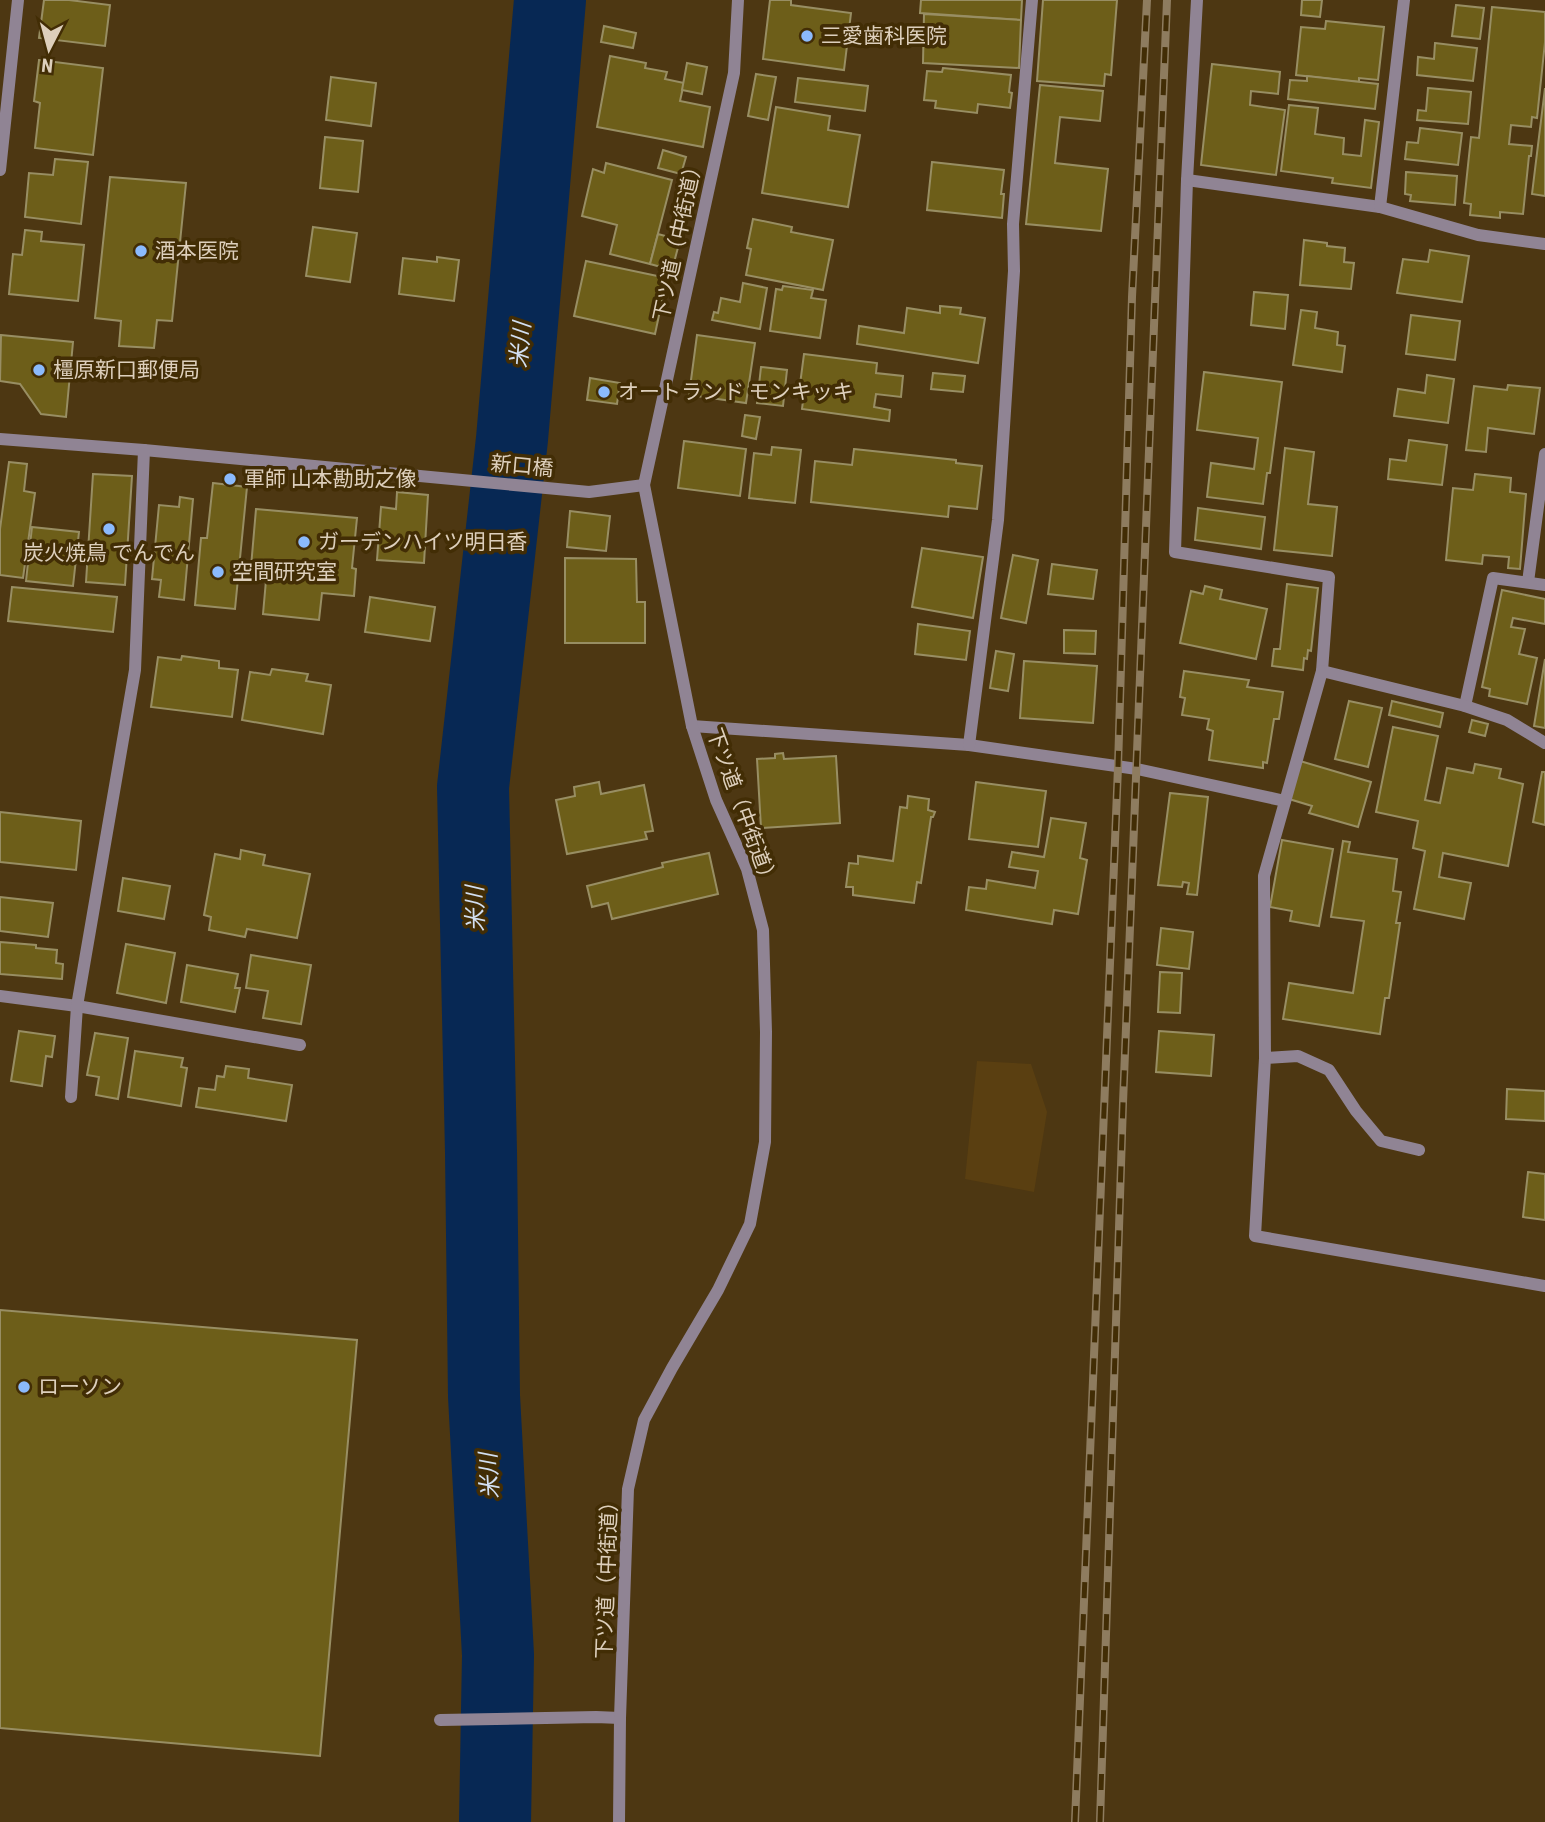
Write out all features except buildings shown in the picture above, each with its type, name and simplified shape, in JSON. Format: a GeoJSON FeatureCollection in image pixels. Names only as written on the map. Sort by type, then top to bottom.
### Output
{"type":"FeatureCollection","features":[{"type":"Feature","properties":{"kind":"street"},"geometry":{"type":"LineString","coordinates":[[0,170],[18,0]]}},
{"type":"Feature","properties":{"kind":"street","name":"下ツ道（中街道）"},"geometry":{"type":"LineString","coordinates":[[619,1822],[628,1489],[644,1420],[718,1290],[750,1223],[765,1142],[763,930],[747,869],[716,800],[692,726],[643,485],[734,73],[738,0]]}},
{"type":"Feature","properties":{"kind":"street"},"geometry":{"type":"LineString","coordinates":[[970,745],[998,520],[1014,271],[1013,224],[1032,0]]}},
{"type":"Feature","properties":{"kind":"street"},"geometry":{"type":"LineString","coordinates":[[1196,0],[1187,180],[1175,552],[1329,577],[1322,671],[1264,876],[1265,1058],[1255,1236],[1545,1286]]}},
{"type":"Feature","properties":{"kind":"street"},"geometry":{"type":"LineString","coordinates":[[1380,207],[1404,0]]}},
{"type":"Feature","properties":{"kind":"street"},"geometry":{"type":"LineString","coordinates":[[1187,180],[1380,207],[1478,235],[1545,244]]}},
{"type":"Feature","properties":{"kind":"street","name":"新口橋"},"geometry":{"type":"LineString","coordinates":[[0,439],[589,492],[643,485]]}},
{"type":"Feature","properties":{"kind":"street"},"geometry":{"type":"LineString","coordinates":[[71,1097],[77,1006],[135,670],[144,450]]}},
{"type":"Feature","properties":{"kind":"street"},"geometry":{"type":"LineString","coordinates":[[1528,582],[1545,454]]}},
{"type":"Feature","properties":{"kind":"street"},"geometry":{"type":"LineString","coordinates":[[1465,706],[1493,578],[1545,585]]}},
{"type":"Feature","properties":{"kind":"street"},"geometry":{"type":"LineString","coordinates":[[1322,671],[1465,706],[1507,720],[1545,743]]}},
{"type":"Feature","properties":{"kind":"street"},"geometry":{"type":"LineString","coordinates":[[692,726],[970,745],[1137,769],[1285,801]]}},
{"type":"Feature","properties":{"kind":"street"},"geometry":{"type":"LineString","coordinates":[[0,996],[77,1006],[300,1045]]}},
{"type":"Feature","properties":{"kind":"street"},"geometry":{"type":"LineString","coordinates":[[1265,1058],[1298,1056],[1329,1070],[1356,1111],[1381,1142],[1419,1150]]}},
{"type":"Feature","properties":{"kind":"street"},"geometry":{"type":"LineString","coordinates":[[440,1720],[620,1718]]}},
{"type":"Feature","properties":{"kind":"shaded area"},"geometry":{"type":"Polygon","coordinates":[[[977,1061],[1031,1064],[1047,1112],[1034,1192],[965,1179],[977,1061]]]}},
{"type":"Feature","properties":{"kind":"waterway","name":"米川"},"geometry":{"type":"LineString","coordinates":[[495,1822],[498,1655],[484,1396],[473,787],[512,439],[550,0]]}},
{"type":"Feature","properties":{"kind":"railway"},"geometry":{"type":"LineString","coordinates":[[1075,1822],[1118,767],[1132,297],[1147,0]]}},
{"type":"Feature","properties":{"kind":"railway"},"geometry":{"type":"LineString","coordinates":[[1100,1822],[1123,1103],[1167,0]]}},
{"type":"Feature","properties":{"kind":"place","name":"三愛歯科医院"},"geometry":{"type":"Point","coordinates":[807,36]}},
{"type":"Feature","properties":{"kind":"place","name":"酒本医院"},"geometry":{"type":"Point","coordinates":[141,251]}},
{"type":"Feature","properties":{"kind":"place","name":"橿原新口郵便局"},"geometry":{"type":"Point","coordinates":[39,370]}},
{"type":"Feature","properties":{"kind":"place","name":"オートランド モンキッキ"},"geometry":{"type":"Point","coordinates":[604,392]}},
{"type":"Feature","properties":{"kind":"place","name":"軍師 山本勘助之像"},"geometry":{"type":"Point","coordinates":[230,479]}},
{"type":"Feature","properties":{"kind":"place","name":"炭火焼鳥 でんでん"},"geometry":{"type":"Point","coordinates":[109,529]}},
{"type":"Feature","properties":{"kind":"place","name":"ガーデンハイツ明日香"},"geometry":{"type":"Point","coordinates":[304,542]}},
{"type":"Feature","properties":{"kind":"place","name":"空間研究室"},"geometry":{"type":"Point","coordinates":[218,572]}},
{"type":"Feature","properties":{"kind":"place","name":"ローソン"},"geometry":{"type":"Point","coordinates":[24,1387]}}]}
